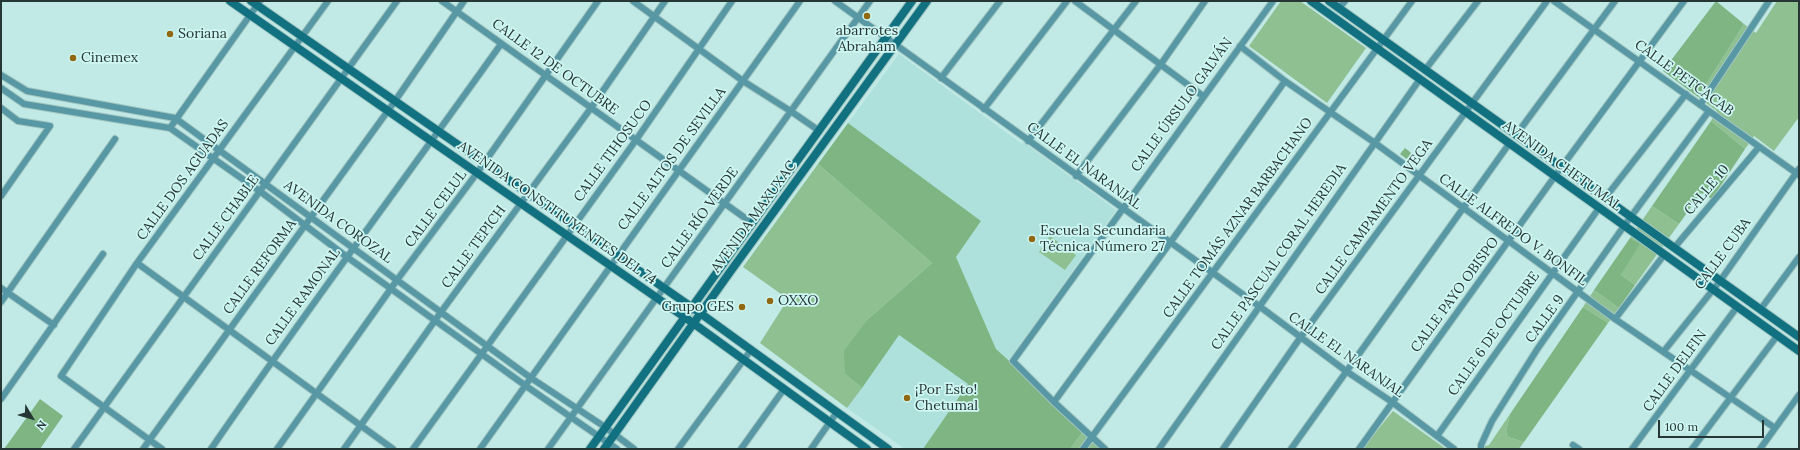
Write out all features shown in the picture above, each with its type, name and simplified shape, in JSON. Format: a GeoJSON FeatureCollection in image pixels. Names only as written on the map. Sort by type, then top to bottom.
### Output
{"type":"FeatureCollection","features":[{"type":"Feature","properties":{"kind":"main road","name":"AVENIDA CONSTITUYENTES DEL 74"},"geometry":{"type":"LineString","coordinates":[[230,1],[693,323],[867,449]]}},
{"type":"Feature","properties":{"kind":"main road","name":"AVENIDA MAXUXAC"},"geometry":{"type":"LineString","coordinates":[[590,449],[885,36],[912,1]]}},
{"type":"Feature","properties":{"kind":"main road","name":"AVENIDA MAXUXAC"},"geometry":{"type":"LineString","coordinates":[[607,446],[700,313],[927,1]]}},
{"type":"Feature","properties":{"kind":"main road","name":"AVENIDA CHETUMAL"},"geometry":{"type":"LineString","coordinates":[[1311,1],[1799,352]]}},
{"type":"Feature","properties":{"kind":"main road","name":"AVENIDA CHETUMAL"},"geometry":{"type":"LineString","coordinates":[[1329,1],[1799,338]]}},
{"type":"Feature","properties":{"kind":"main road","name":"AVENIDA CONSTITUYENTES DEL 74"},"geometry":{"type":"LineString","coordinates":[[256,2],[349,69],[700,313],[888,449]]}},
{"type":"Feature","properties":{"kind":"street","name":"CALLE DOS AGUADAS"},"geometry":{"type":"LineString","coordinates":[[104,408],[61,376],[137,263],[328,1]]}},
{"type":"Feature","properties":{"kind":"street","name":"CALLE CHABLE"},"geometry":{"type":"LineString","coordinates":[[74,449],[398,1]]}},
{"type":"Feature","properties":{"kind":"street","name":"CALLE 12 DE OCTUBRE"},"geometry":{"type":"LineString","coordinates":[[442,1],[752,223]]}},
{"type":"Feature","properties":{"kind":"street","name":"CALLE REFORMA"},"geometry":{"type":"LineString","coordinates":[[143,449],[395,101],[464,1]]}},
{"type":"Feature","properties":{"kind":"street","name":"CALLE CELUL"},"geometry":{"type":"LineString","coordinates":[[277,449],[397,280],[477,173],[598,1]]}},
{"type":"Feature","properties":{"kind":"street"},"geometry":{"type":"LineString","coordinates":[[633,1],[743,81],[818,130]]}},
{"type":"Feature","properties":{"kind":"street","name":"CALLE TEPICH"},"geometry":{"type":"LineString","coordinates":[[344,449],[441,312],[591,108],[665,1]]}},
{"type":"Feature","properties":{"kind":"street","name":"CALLE TIHOSUCO"},"geometry":{"type":"LineString","coordinates":[[412,449],[636,140],[732,1]]}},
{"type":"Feature","properties":{"kind":"street","name":"CALLE ALTOS DE SEVILLA"},"geometry":{"type":"LineString","coordinates":[[480,449],[800,1]]}},
{"type":"Feature","properties":{"kind":"street","name":"CALLE EL NARANJAL"},"geometry":{"type":"LineString","coordinates":[[835,1],[885,36],[984,110],[1259,306],[1300,338],[1392,402],[1454,449]]}},
{"type":"Feature","properties":{"kind":"street","name":"CALLE RÍO VERDE"},"geometry":{"type":"LineString","coordinates":[[548,449],[792,112],[870,1]]}},
{"type":"Feature","properties":{"kind":"street"},"geometry":{"type":"LineString","coordinates":[[941,78],[1000,1]]}},
{"type":"Feature","properties":{"kind":"street"},"geometry":{"type":"LineString","coordinates":[[984,110],[1067,1]]}},
{"type":"Feature","properties":{"kind":"street"},"geometry":{"type":"LineString","coordinates":[[1075,1],[1203,96]]}},
{"type":"Feature","properties":{"kind":"street"},"geometry":{"type":"LineString","coordinates":[[1028,141],[1136,1]]}},
{"type":"Feature","properties":{"kind":"street"},"geometry":{"type":"LineString","coordinates":[[1076,176],[1161,64],[1205,1]]}},
{"type":"Feature","properties":{"kind":"street","name":"CALLE ÚRSULO GALVÁN"},"geometry":{"type":"LineString","coordinates":[[1054,402],[1013,361],[1122,208],[1273,1]]}},
{"type":"Feature","properties":{"kind":"street"},"geometry":{"type":"LineString","coordinates":[[1340,8],[1345,1]]}},
{"type":"Feature","properties":{"kind":"street","name":"CALLE TOMÁS AZNAR BARBACHANO"},"geometry":{"type":"LineString","coordinates":[[1083,449],[1412,1]]}},
{"type":"Feature","properties":{"kind":"street"},"geometry":{"type":"LineString","coordinates":[[1426,70],[1478,1]]}},
{"type":"Feature","properties":{"kind":"street","name":"CALLE CAMPAMENTO VEGA"},"geometry":{"type":"LineString","coordinates":[[1223,449],[1300,338],[1547,1]]}},
{"type":"Feature","properties":{"kind":"street","name":"CALLE PETCACAB"},"geometry":{"type":"LineString","coordinates":[[1554,1],[1759,147],[1798,173]]}},
{"type":"Feature","properties":{"kind":"street"},"geometry":{"type":"LineString","coordinates":[[1516,135],[1615,1]]}},
{"type":"Feature","properties":{"kind":"street","name":"CALLE PAYO OBISPO"},"geometry":{"type":"LineString","coordinates":[[1359,449],[1555,176],[1684,1]]}},
{"type":"Feature","properties":{"kind":"street"},"geometry":{"type":"LineString","coordinates":[[1700,105],[1769,1]]}},
{"type":"Feature","properties":{"kind":"street"},"geometry":{"type":"LineString","coordinates":[[170,128],[175,118],[250,15],[256,2]]}},
{"type":"Feature","properties":{"kind":"street","name":"CALLE RAMONAL"},"geometry":{"type":"LineString","coordinates":[[211,449],[271,361],[439,132],[501,44]]}},
{"type":"Feature","properties":{"kind":"street","name":"CALLE ALFREDO V. BONFIL"},"geometry":{"type":"LineString","coordinates":[[1240,46],[1285,81],[1375,143],[1615,319],[1775,428]]}},
{"type":"Feature","properties":{"kind":"street","name":"AVENIDA COROZAL"},"geometry":{"type":"LineString","coordinates":[[1,74],[27,91],[175,118],[531,378],[606,427],[614,435],[634,449]]}},
{"type":"Feature","properties":{"kind":"street","name":"CALLE PASCUAL CORAL HEREDIA"},"geometry":{"type":"LineString","coordinates":[[1159,449],[1420,79]]}},
{"type":"Feature","properties":{"kind":"street"},"geometry":{"type":"LineString","coordinates":[[1105,449],[1054,402],[1170,243],[1285,81]]}},
{"type":"Feature","properties":{"kind":"street","name":"AVENIDA COROZAL"},"geometry":{"type":"LineString","coordinates":[[1,88],[24,104],[170,128],[261,192],[347,257],[481,354],[572,416],[599,436],[607,446],[617,449]]}},
{"type":"Feature","properties":{"kind":"street"},"geometry":{"type":"LineString","coordinates":[[1605,198],[1686,94]]}},
{"type":"Feature","properties":{"kind":"street"},"geometry":{"type":"LineString","coordinates":[[1,108],[18,121],[50,126],[1,196]]}},
{"type":"Feature","properties":{"kind":"street","name":"CALLE 9"},"geometry":{"type":"LineString","coordinates":[[1481,449],[1481,445],[1492,421],[1538,348],[1579,292],[1624,226],[1709,111]]}},
{"type":"Feature","properties":{"kind":"street"},"geometry":{"type":"LineString","coordinates":[[1,302],[115,139]]}},
{"type":"Feature","properties":{"kind":"street"},"geometry":{"type":"LineString","coordinates":[[1291,449],[1510,144]]}},
{"type":"Feature","properties":{"kind":"street","name":"CALLE 10"},"geometry":{"type":"LineString","coordinates":[[1674,248],[1759,147]]}},
{"type":"Feature","properties":{"kind":"street","name":"CALLE CUBA"},"geometry":{"type":"LineString","coordinates":[[1664,351],[1720,281],[1798,173]]}},
{"type":"Feature","properties":{"kind":"street","name":"CALLE 6 DE OCTUBRE"},"geometry":{"type":"LineString","coordinates":[[1437,436],[1599,208]]}},
{"type":"Feature","properties":{"kind":"street"},"geometry":{"type":"LineString","coordinates":[[1,399],[103,254]]}},
{"type":"Feature","properties":{"kind":"street"},"geometry":{"type":"LineString","coordinates":[[1615,319],[1664,255]]}},
{"type":"Feature","properties":{"kind":"street"},"geometry":{"type":"LineString","coordinates":[[1760,310],[1799,257]]}},
{"type":"Feature","properties":{"kind":"street"},"geometry":{"type":"LineString","coordinates":[[137,263],[393,449]]}},
{"type":"Feature","properties":{"kind":"street"},"geometry":{"type":"LineString","coordinates":[[1,288],[54,325]]}},
{"type":"Feature","properties":{"kind":"street","name":"CALLE DELFIN"},"geometry":{"type":"LineString","coordinates":[[1632,449],[1737,307]]}},
{"type":"Feature","properties":{"kind":"street"},"geometry":{"type":"LineString","coordinates":[[1692,449],[1777,336]]}},
{"type":"Feature","properties":{"kind":"street"},"geometry":{"type":"LineString","coordinates":[[678,449],[751,350]]}},
{"type":"Feature","properties":{"kind":"street"},"geometry":{"type":"LineString","coordinates":[[741,449],[784,389]]}},
{"type":"Feature","properties":{"kind":"street"},"geometry":{"type":"LineString","coordinates":[[1760,449],[1799,396]]}},
{"type":"Feature","properties":{"kind":"street"},"geometry":{"type":"LineString","coordinates":[[104,408],[162,449]]}},
{"type":"Feature","properties":{"kind":"street"},"geometry":{"type":"LineString","coordinates":[[811,449],[837,412]]}},
{"type":"Feature","properties":{"kind":"street"},"geometry":{"type":"LineString","coordinates":[[1573,445],[1579,449]]}},
{"type":"Feature","properties":{"kind":"shaded area"},"geometry":{"type":"Polygon","coordinates":[[[899,54],[1022,144],[1023,142],[1116,210],[1009,360],[996,349],[956,257],[981,221],[848,123],[899,54]]]}},
{"type":"Feature","properties":{"kind":"shaded area","name":"¡Por Esto! Chetumal"},"geometry":{"type":"Polygon","coordinates":[[[899,335],[968,384],[923,449],[905,449],[847,408],[899,335]]]}},
{"type":"Feature","properties":{"kind":"green space"},"geometry":{"type":"Polygon","coordinates":[[[1281,1],[1300,1],[1366,48],[1327,103],[1249,46],[1281,1]]]}},
{"type":"Feature","properties":{"kind":"green space"},"geometry":{"type":"Polygon","coordinates":[[[1716,1],[1744,24],[1698,97],[1663,71],[1716,1]]]}},
{"type":"Feature","properties":{"kind":"green space"},"geometry":{"type":"Polygon","coordinates":[[[1777,1],[1799,1],[1799,117],[1774,151],[1754,136],[1745,149],[1711,121],[1717,111],[1698,97],[1744,24],[1756,33],[1777,1]]]}},
{"type":"Feature","properties":{"kind":"green space"},"geometry":{"type":"Polygon","coordinates":[[[1711,121],[1745,149],[1712,199],[1701,193],[1679,224],[1652,206],[1711,121]]]}},
{"type":"Feature","properties":{"kind":"green space"},"geometry":{"type":"Polygon","coordinates":[[[848,123],[981,221],[956,257],[996,349],[1085,429],[1070,449],[923,449],[968,384],[899,335],[862,388],[845,374],[844,351],[868,319],[932,263],[818,164],[848,123]]]}},
{"type":"Feature","properties":{"kind":"green space"},"geometry":{"type":"Polygon","coordinates":[[[1405,148],[1420,160],[1416,166],[1400,154],[1405,148]]]}},
{"type":"Feature","properties":{"kind":"green space"},"geometry":{"type":"Polygon","coordinates":[[[818,164],[932,263],[868,319],[845,374],[862,388],[847,408],[760,343],[788,299],[743,267],[818,164]]]}},
{"type":"Feature","properties":{"kind":"green space"},"geometry":{"type":"Polygon","coordinates":[[[1652,206],[1679,224],[1635,285],[1621,275],[1639,244],[1630,238],[1652,206]]]}},
{"type":"Feature","properties":{"kind":"green space"},"geometry":{"type":"Polygon","coordinates":[[[1050,236],[1076,255],[1065,270],[1039,252],[1050,236]]]}},
{"type":"Feature","properties":{"kind":"green space"},"geometry":{"type":"Polygon","coordinates":[[[1630,238],[1640,244],[1621,275],[1635,285],[1619,308],[1594,290],[1630,238]]]}},
{"type":"Feature","properties":{"kind":"green space"},"geometry":{"type":"Polygon","coordinates":[[[1594,290],[1619,308],[1608,323],[1583,307],[1594,290]]]}},
{"type":"Feature","properties":{"kind":"green space"},"geometry":{"type":"Polygon","coordinates":[[[1583,307],[1608,323],[1524,442],[1508,437],[1506,432],[1510,414],[1583,307]]]}},
{"type":"Feature","properties":{"kind":"green space"},"geometry":{"type":"Polygon","coordinates":[[[40,399],[63,416],[40,449],[4,449],[40,399]]]}},
{"type":"Feature","properties":{"kind":"green space"},"geometry":{"type":"Polygon","coordinates":[[[1393,411],[1446,449],[1362,449],[1393,411]]]}},
{"type":"Feature","properties":{"kind":"green space"},"geometry":{"type":"Polygon","coordinates":[[[1510,414],[1506,432],[1508,437],[1524,442],[1519,449],[1476,449],[1489,445],[1510,414]]]}},
{"type":"Feature","properties":{"kind":"green space"},"geometry":{"type":"Polygon","coordinates":[[[1085,429],[1103,443],[1098,449],[1070,449],[1085,429]]]}},
{"type":"Feature","properties":{"kind":"place","name":"abarrotes Abraham"},"geometry":{"type":"Point","coordinates":[867,16]}},
{"type":"Feature","properties":{"kind":"place","name":"Soriana"},"geometry":{"type":"Point","coordinates":[170,34]}},
{"type":"Feature","properties":{"kind":"place","name":"Cinemex"},"geometry":{"type":"Point","coordinates":[73,58]}},
{"type":"Feature","properties":{"kind":"place","name":"Escuela Secundaria Técnica Número 27"},"geometry":{"type":"Point","coordinates":[1032,239]}},
{"type":"Feature","properties":{"kind":"place","name":"OXXO"},"geometry":{"type":"Point","coordinates":[770,301]}},
{"type":"Feature","properties":{"kind":"place","name":"Grupo GES"},"geometry":{"type":"Point","coordinates":[742,307]}},
{"type":"Feature","properties":{"kind":"place","name":"¡Por Esto! Chetumal"},"geometry":{"type":"Point","coordinates":[907,398]}}]}
